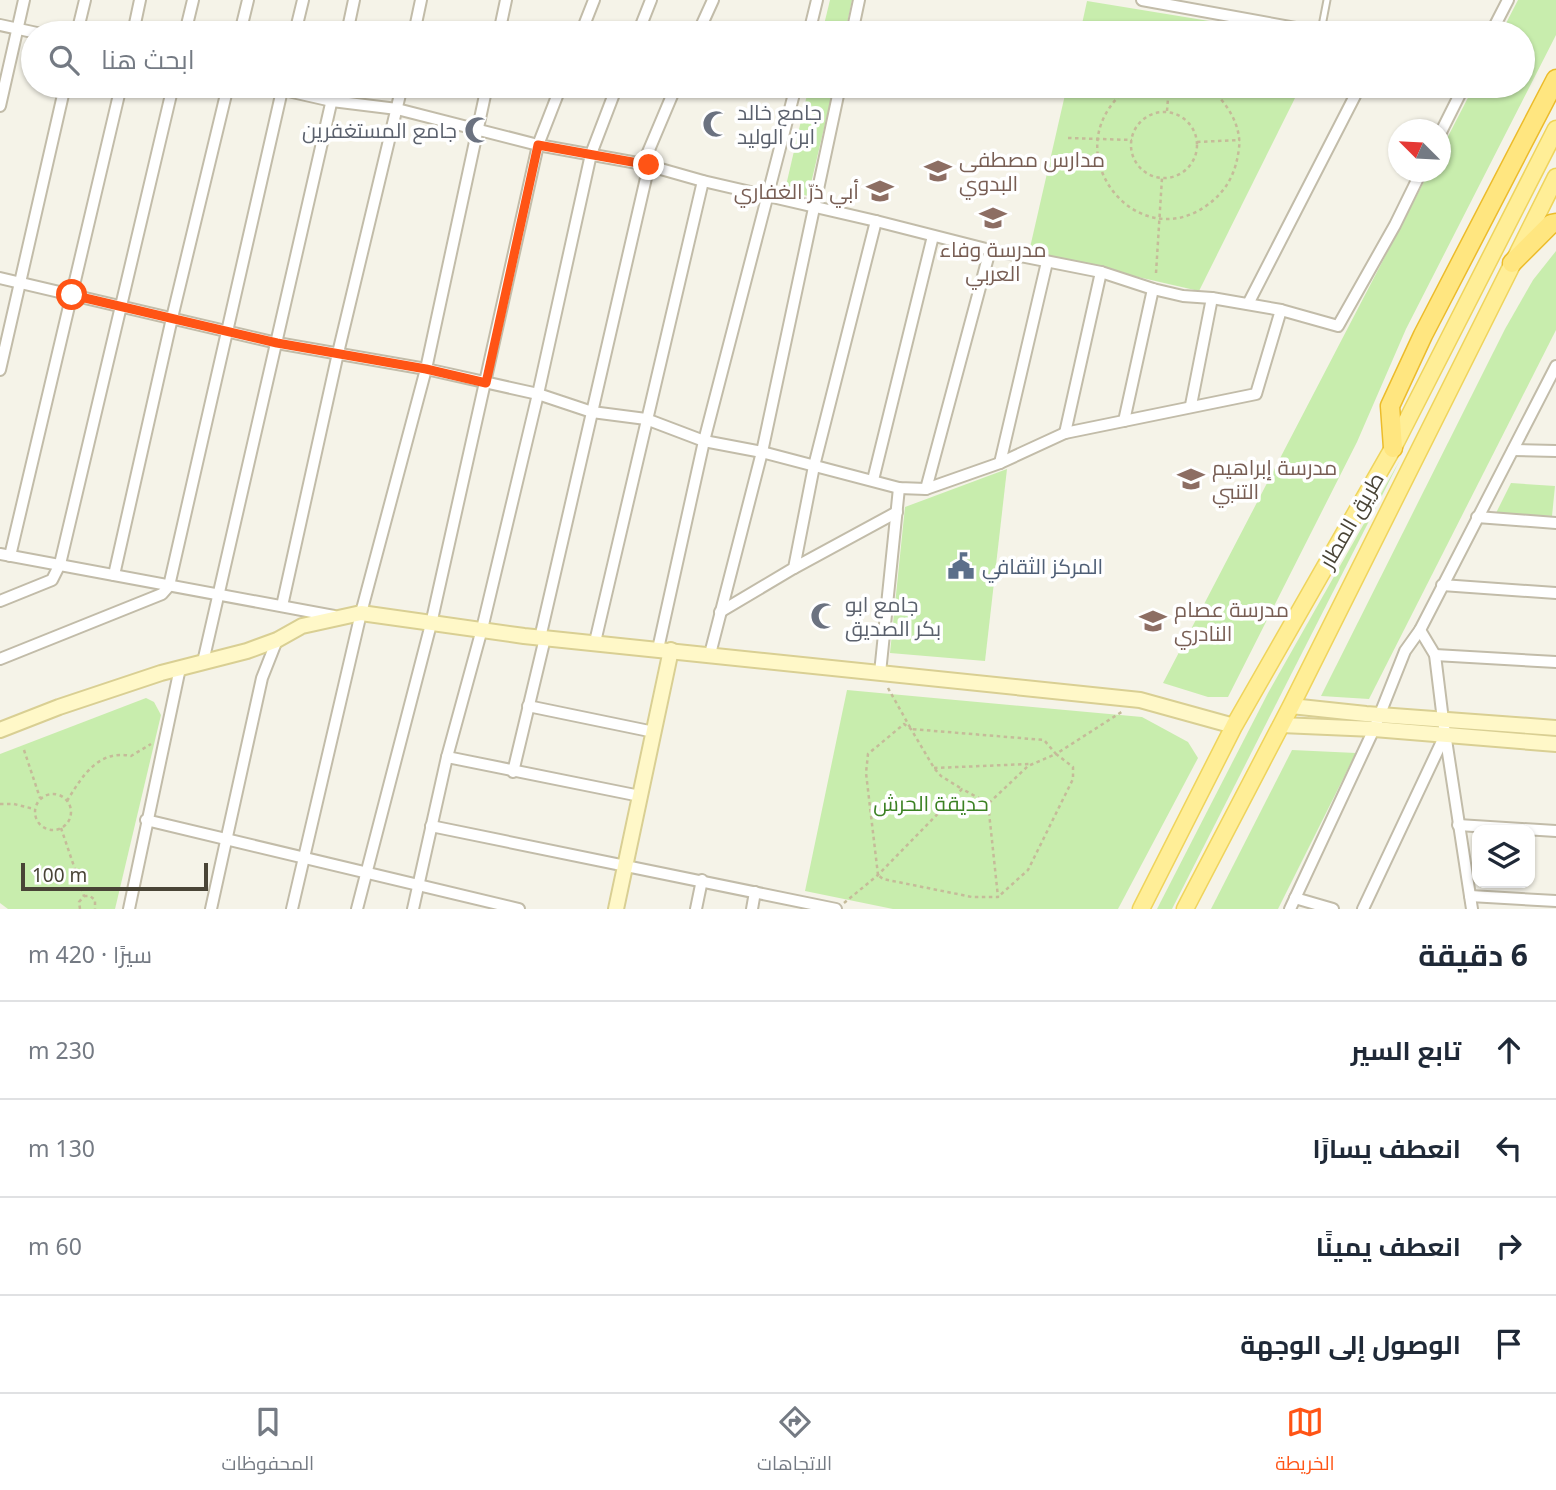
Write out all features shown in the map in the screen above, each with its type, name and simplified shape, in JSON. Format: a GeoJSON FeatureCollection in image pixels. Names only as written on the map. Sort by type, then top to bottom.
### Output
{"type":"FeatureCollection","features":[{"type":"Feature","properties":{"kind":"highway"},"geometry":{"type":"LineString","coordinates":[[1392,449],[1390,406],[1423,335],[1556,79]]}},
{"type":"Feature","properties":{"kind":"highway"},"geometry":{"type":"LineString","coordinates":[[1512,263],[1551,224],[1556,223]]}},
{"type":"Feature","properties":{"kind":"main road","name":"طريق المطار"},"geometry":{"type":"LineString","coordinates":[[1141,909],[1234,726],[1392,449],[1556,129]]}},
{"type":"Feature","properties":{"kind":"main road","name":"طريق المطار"},"geometry":{"type":"LineString","coordinates":[[1185,909],[1280,724],[1292,706],[1556,177]]}},
{"type":"Feature","properties":{"kind":"main road"},"geometry":{"type":"LineString","coordinates":[[0,730],[59,706],[276,640],[302,626],[360,612],[542,638],[1140,700],[1234,726]]}},
{"type":"Feature","properties":{"kind":"main road"},"geometry":{"type":"LineString","coordinates":[[616,909],[654,732],[665,650]]}},
{"type":"Feature","properties":{"kind":"main road"},"geometry":{"type":"LineString","coordinates":[[1292,706],[1556,728]]}},
{"type":"Feature","properties":{"kind":"main road"},"geometry":{"type":"LineString","coordinates":[[1280,724],[1556,744]]}},
{"type":"Feature","properties":{"kind":"street"},"geometry":{"type":"LineString","coordinates":[[0,106],[24,0]]}},
{"type":"Feature","properties":{"kind":"street"},"geometry":{"type":"LineString","coordinates":[[80,21],[85,0]]}},
{"type":"Feature","properties":{"kind":"street"},"geometry":{"type":"LineString","coordinates":[[135,21],[140,0]]}},
{"type":"Feature","properties":{"kind":"street"},"geometry":{"type":"LineString","coordinates":[[188,21],[193,0]]}},
{"type":"Feature","properties":{"kind":"street"},"geometry":{"type":"LineString","coordinates":[[243,21],[247,0]]}},
{"type":"Feature","properties":{"kind":"street"},"geometry":{"type":"LineString","coordinates":[[298,21],[303,0]]}},
{"type":"Feature","properties":{"kind":"street"},"geometry":{"type":"LineString","coordinates":[[349,21],[354,0]]}},
{"type":"Feature","properties":{"kind":"street"},"geometry":{"type":"LineString","coordinates":[[417,21],[421,0]]}},
{"type":"Feature","properties":{"kind":"street"},"geometry":{"type":"LineString","coordinates":[[502,21],[506,0]]}},
{"type":"Feature","properties":{"kind":"street"},"geometry":{"type":"LineString","coordinates":[[586,21],[594,0]]}},
{"type":"Feature","properties":{"kind":"street"},"geometry":{"type":"LineString","coordinates":[[643,21],[651,0]]}},
{"type":"Feature","properties":{"kind":"street"},"geometry":{"type":"LineString","coordinates":[[703,21],[713,0]]}},
{"type":"Feature","properties":{"kind":"street"},"geometry":{"type":"LineString","coordinates":[[811,21],[817,0]]}},
{"type":"Feature","properties":{"kind":"street"},"geometry":{"type":"LineString","coordinates":[[855,21],[859,0]]}},
{"type":"Feature","properties":{"kind":"street"},"geometry":{"type":"LineString","coordinates":[[1142,0],[1172,3],[1262,21]]}},
{"type":"Feature","properties":{"kind":"street"},"geometry":{"type":"LineString","coordinates":[[1497,21],[1508,0]]}},
{"type":"Feature","properties":{"kind":"street"},"geometry":{"type":"LineString","coordinates":[[0,25],[21,30]]}},
{"type":"Feature","properties":{"kind":"street"},"geometry":{"type":"LineString","coordinates":[[0,370],[62,98]]}},
{"type":"Feature","properties":{"kind":"street"},"geometry":{"type":"LineString","coordinates":[[118,98],[72,295],[5,555],[339,617]]}},
{"type":"Feature","properties":{"kind":"street"},"geometry":{"type":"LineString","coordinates":[[0,601],[52,580],[60,564],[170,98]]}},
{"type":"Feature","properties":{"kind":"street"},"geometry":{"type":"LineString","coordinates":[[114,575],[225,98]]}},
{"type":"Feature","properties":{"kind":"street"},"geometry":{"type":"LineString","coordinates":[[0,659],[162,594],[169,586],[280,98]]}},
{"type":"Feature","properties":{"kind":"street"},"geometry":{"type":"LineString","coordinates":[[320,98],[397,109],[538,145],[646,164],[703,181],[990,250],[1101,272],[1153,289],[1281,310],[1338,326],[1416,182]]}},
{"type":"Feature","properties":{"kind":"street"},"geometry":{"type":"LineString","coordinates":[[203,662],[333,98]]}},
{"type":"Feature","properties":{"kind":"street"},"geometry":{"type":"LineString","coordinates":[[282,607],[338,353],[399,98]]}},
{"type":"Feature","properties":{"kind":"street"},"geometry":{"type":"LineString","coordinates":[[292,909],[360,612],[426,369],[485,98]]}},
{"type":"Feature","properties":{"kind":"street"},"geometry":{"type":"LineString","coordinates":[[357,909],[431,624],[538,145],[556,98]]}},
{"type":"Feature","properties":{"kind":"street"},"geometry":{"type":"LineString","coordinates":[[412,909],[447,757],[482,629],[538,394],[591,154],[612,98]]}},
{"type":"Feature","properties":{"kind":"street"},"geometry":{"type":"LineString","coordinates":[[513,772],[646,164],[671,98]]}},
{"type":"Feature","properties":{"kind":"street"},"geometry":{"type":"LineString","coordinates":[[665,650],[704,441],[793,98]]}},
{"type":"Feature","properties":{"kind":"street"},"geometry":{"type":"LineString","coordinates":[[710,654],[762,452],[837,98]]}},
{"type":"Feature","properties":{"kind":"street"},"geometry":{"type":"LineString","coordinates":[[1248,304],[1354,98]]}},
{"type":"Feature","properties":{"kind":"street"},"geometry":{"type":"LineString","coordinates":[[1448,119],[1458,98]]}},
{"type":"Feature","properties":{"kind":"street"},"geometry":{"type":"LineString","coordinates":[[595,642],[703,181]]}},
{"type":"Feature","properties":{"kind":"street"},"geometry":{"type":"LineString","coordinates":[[794,568],[814,466],[876,221]]}},
{"type":"Feature","properties":{"kind":"street"},"geometry":{"type":"LineString","coordinates":[[873,480],[933,236]]}},
{"type":"Feature","properties":{"kind":"street"},"geometry":{"type":"LineString","coordinates":[[926,489],[990,250]]}},
{"type":"Feature","properties":{"kind":"street"},"geometry":{"type":"LineString","coordinates":[[1000,463],[1047,261]]}},
{"type":"Feature","properties":{"kind":"street"},"geometry":{"type":"LineString","coordinates":[[1065,433],[1101,272]]}},
{"type":"Feature","properties":{"kind":"street"},"geometry":{"type":"LineString","coordinates":[[0,278],[277,343],[426,369],[538,394],[592,412],[646,419],[704,441],[762,452],[899,488],[926,489],[1000,463],[1065,433],[1191,405],[1256,394],[1281,310]]}},
{"type":"Feature","properties":{"kind":"street"},"geometry":{"type":"LineString","coordinates":[[1124,421],[1153,289]]}},
{"type":"Feature","properties":{"kind":"street"},"geometry":{"type":"LineString","coordinates":[[1191,405],[1212,298]]}},
{"type":"Feature","properties":{"kind":"street"},"geometry":{"type":"LineString","coordinates":[[1333,909],[1292,904],[1374,729],[1405,651],[1420,630],[1556,366]]}},
{"type":"Feature","properties":{"kind":"street"},"geometry":{"type":"LineString","coordinates":[[1513,450],[1556,451]]}},
{"type":"Feature","properties":{"kind":"street"},"geometry":{"type":"LineString","coordinates":[[880,673],[899,488]]}},
{"type":"Feature","properties":{"kind":"street"},"geometry":{"type":"LineString","coordinates":[[720,611],[897,512]]}},
{"type":"Feature","properties":{"kind":"street"},"geometry":{"type":"LineString","coordinates":[[1478,517],[1556,523]]}},
{"type":"Feature","properties":{"kind":"street"},"geometry":{"type":"LineString","coordinates":[[1442,585],[1556,593]]}},
{"type":"Feature","properties":{"kind":"street"},"geometry":{"type":"LineString","coordinates":[[1420,630],[1435,655],[1472,909]]}},
{"type":"Feature","properties":{"kind":"street"},"geometry":{"type":"LineString","coordinates":[[211,909],[262,678],[276,640]]}},
{"type":"Feature","properties":{"kind":"street"},"geometry":{"type":"LineString","coordinates":[[1435,655],[1556,663]]}},
{"type":"Feature","properties":{"kind":"street"},"geometry":{"type":"LineString","coordinates":[[129,909],[180,668]]}},
{"type":"Feature","properties":{"kind":"street"},"geometry":{"type":"LineString","coordinates":[[528,706],[654,732]]}},
{"type":"Feature","properties":{"kind":"street"},"geometry":{"type":"LineString","coordinates":[[1363,909],[1445,735]]}},
{"type":"Feature","properties":{"kind":"street"},"geometry":{"type":"LineString","coordinates":[[447,757],[640,796]]}},
{"type":"Feature","properties":{"kind":"street"},"geometry":{"type":"LineString","coordinates":[[146,820],[519,909]]}},
{"type":"Feature","properties":{"kind":"street"},"geometry":{"type":"LineString","coordinates":[[1458,825],[1556,831]]}},
{"type":"Feature","properties":{"kind":"street"},"geometry":{"type":"LineString","coordinates":[[431,826],[833,909]]}},
{"type":"Feature","properties":{"kind":"street"},"geometry":{"type":"LineString","coordinates":[[696,909],[702,880]]}},
{"type":"Feature","properties":{"kind":"street"},"geometry":{"type":"LineString","coordinates":[[752,909],[755,892]]}},
{"type":"Feature","properties":{"kind":"street"},"geometry":{"type":"LineString","coordinates":[[1470,896],[1556,901]]}},
{"type":"Feature","properties":{"kind":"lane"},"geometry":{"type":"LineString","coordinates":[[1324,21],[1327,0]]}},
{"type":"Feature","properties":{"kind":"path"},"geometry":{"type":"LineString","coordinates":[[1115,98],[1102,118],[1097,139],[1097,158],[1102,175],[1112,191],[1133,209],[1159,218],[1180,217],[1199,211],[1216,199],[1229,183],[1237,164],[1240,140],[1235,122],[1225,104],[1218,98]]}},
{"type":"Feature","properties":{"kind":"path"},"geometry":{"type":"LineString","coordinates":[[1167,111],[1168,98]]}},
{"type":"Feature","properties":{"kind":"path"},"geometry":{"type":"LineString","coordinates":[[1167,111],[1188,121],[1198,142],[1196,153],[1184,172],[1162,178],[1149,175],[1139,166],[1132,154],[1132,140],[1136,128],[1144,119],[1167,111]]}},
{"type":"Feature","properties":{"kind":"path"},"geometry":{"type":"LineString","coordinates":[[1068,138],[1132,140]]}},
{"type":"Feature","properties":{"kind":"path"},"geometry":{"type":"LineString","coordinates":[[1198,142],[1240,140]]}},
{"type":"Feature","properties":{"kind":"path"},"geometry":{"type":"LineString","coordinates":[[1156,273],[1162,178]]}},
{"type":"Feature","properties":{"kind":"path"},"geometry":{"type":"LineString","coordinates":[[880,673],[934,768],[941,776],[988,803]]}},
{"type":"Feature","properties":{"kind":"path"},"geometry":{"type":"LineString","coordinates":[[988,803],[1033,764],[1056,754],[1140,700]]}},
{"type":"Feature","properties":{"kind":"path"},"geometry":{"type":"LineString","coordinates":[[904,724],[911,729],[1044,740],[1073,767],[1073,779],[1028,870],[998,897],[972,897],[883,879],[878,875],[866,773],[868,754],[904,724]]}},
{"type":"Feature","properties":{"kind":"path"},"geometry":{"type":"LineString","coordinates":[[67,801],[80,779],[100,758],[122,754],[131,756],[151,744]]}},
{"type":"Feature","properties":{"kind":"path"},"geometry":{"type":"LineString","coordinates":[[24,750],[40,798]]}},
{"type":"Feature","properties":{"kind":"path"},"geometry":{"type":"LineString","coordinates":[[934,768],[1033,764]]}},
{"type":"Feature","properties":{"kind":"path"},"geometry":{"type":"LineString","coordinates":[[833,909],[878,875],[962,789]]}},
{"type":"Feature","properties":{"kind":"path"},"geometry":{"type":"LineString","coordinates":[[57,794],[67,801],[71,815],[61,828],[44,828],[36,819],[35,810],[40,798],[45,795],[57,794]]}},
{"type":"Feature","properties":{"kind":"path"},"geometry":{"type":"LineString","coordinates":[[988,803],[998,897]]}},
{"type":"Feature","properties":{"kind":"path"},"geometry":{"type":"LineString","coordinates":[[0,804],[15,804],[35,810]]}},
{"type":"Feature","properties":{"kind":"path"},"geometry":{"type":"LineString","coordinates":[[61,828],[84,896]]}},
{"type":"Feature","properties":{"kind":"path"},"geometry":{"type":"LineString","coordinates":[[80,909],[79,902],[84,896]]}},
{"type":"Feature","properties":{"kind":"path"},"geometry":{"type":"LineString","coordinates":[[84,896],[95,900],[95,909]]}},
{"type":"Feature","properties":{"kind":"green space"},"geometry":{"type":"Polygon","coordinates":[[[830,0],[852,0],[848,21],[825,21],[830,0]]]}},
{"type":"Feature","properties":{"kind":"green space"},"geometry":{"type":"Polygon","coordinates":[[[1518,0],[1556,0],[1556,35],[1535,76],[1535,21],[1507,21],[1518,0]]]}},
{"type":"Feature","properties":{"kind":"green space"},"geometry":{"type":"Polygon","coordinates":[[[1087,1],[1210,21],[1083,21],[1087,1]]]}},
{"type":"Feature","properties":{"kind":"green space"},"geometry":{"type":"Polygon","coordinates":[[[806,98],[831,98],[808,196],[785,190],[806,98]]]}},
{"type":"Feature","properties":{"kind":"green space"},"geometry":{"type":"Polygon","coordinates":[[[1064,98],[1295,98],[1199,291],[1029,252],[1064,98]]]}},
{"type":"Feature","properties":{"kind":"green space"},"geometry":{"type":"Polygon","coordinates":[[[1468,98],[1524,98],[1406,329],[1357,442],[1228,697],[1208,697],[1163,683],[1424,182],[1451,182],[1451,131],[1468,98]]]}},
{"type":"Feature","properties":{"kind":"green space"},"geometry":{"type":"Polygon","coordinates":[[[1556,251],[1556,330],[1369,699],[1321,696],[1505,329],[1533,280],[1556,251]]]}},
{"type":"Feature","properties":{"kind":"green space"},"geometry":{"type":"Polygon","coordinates":[[[1400,460],[1172,909],[1157,909],[1268,693],[1400,460]]]}},
{"type":"Feature","properties":{"kind":"green space"},"geometry":{"type":"Polygon","coordinates":[[[1007,469],[985,661],[890,653],[905,507],[1007,469]]]}},
{"type":"Feature","properties":{"kind":"green space"},"geometry":{"type":"Polygon","coordinates":[[[1511,483],[1555,486],[1552,516],[1496,513],[1511,483]]]}},
{"type":"Feature","properties":{"kind":"green space","name":"حديقة الحرش"},"geometry":{"type":"Polygon","coordinates":[[[847,690],[1142,717],[1188,742],[1198,758],[1118,909],[893,909],[805,891],[847,690]]]}},
{"type":"Feature","properties":{"kind":"green space"},"geometry":{"type":"Polygon","coordinates":[[[146,698],[154,702],[161,715],[115,909],[8,909],[0,903],[0,754],[146,698]]]}},
{"type":"Feature","properties":{"kind":"green space"},"geometry":{"type":"Polygon","coordinates":[[[1292,750],[1356,753],[1278,909],[1211,909],[1292,750]]]}},
{"type":"Feature","properties":{"kind":"place","name":"جامع خالد ابن الوليد"},"geometry":{"type":"Point","coordinates":[716,124]}},
{"type":"Feature","properties":{"kind":"place","name":"جامع المستغفرين"},"geometry":{"type":"Point","coordinates":[478,130]}},
{"type":"Feature","properties":{"kind":"place","name":"مدارس مصطفى البدوي"},"geometry":{"type":"Point","coordinates":[938,171]}},
{"type":"Feature","properties":{"kind":"place","name":"أبي ذرّ الغفاري"},"geometry":{"type":"Point","coordinates":[880,191]}},
{"type":"Feature","properties":{"kind":"place","name":"مدرسة وفاء العربي"},"geometry":{"type":"Point","coordinates":[993,218]}},
{"type":"Feature","properties":{"kind":"place","name":"مدرسة إبراهيم التنبي"},"geometry":{"type":"Point","coordinates":[1191,479]}},
{"type":"Feature","properties":{"kind":"place","name":"المركز الثقافي"},"geometry":{"type":"Point","coordinates":[961,566]}},
{"type":"Feature","properties":{"kind":"place","name":"جامع ابو بكر الصديق"},"geometry":{"type":"Point","coordinates":[824,616]}},
{"type":"Feature","properties":{"kind":"place","name":"مدرسة عصام النادري"},"geometry":{"type":"Point","coordinates":[1153,621]}},
{"type":"Feature","properties":{"kind":"route"},"geometry":{"type":"LineString","coordinates":[[72,295],[277,343],[426,369],[486,383],[538,145],[649,165]]}}]}
